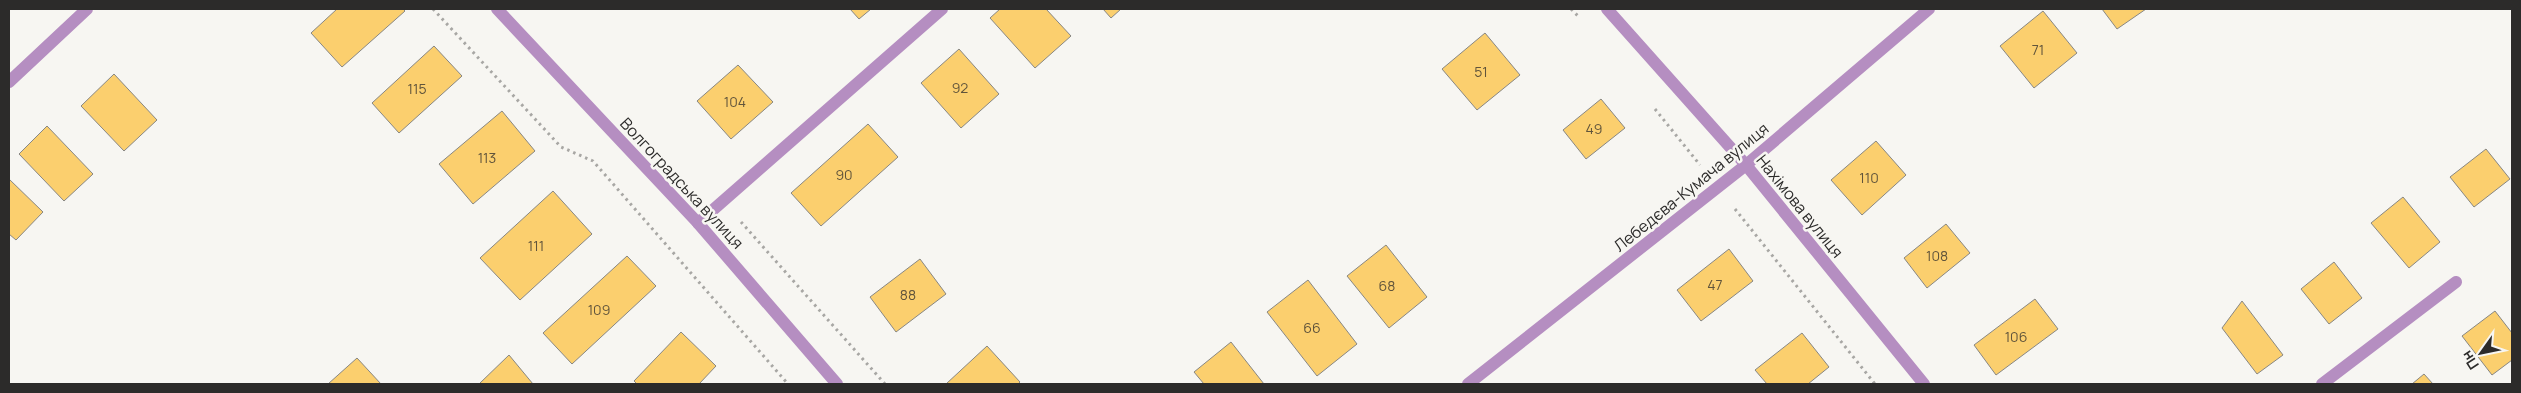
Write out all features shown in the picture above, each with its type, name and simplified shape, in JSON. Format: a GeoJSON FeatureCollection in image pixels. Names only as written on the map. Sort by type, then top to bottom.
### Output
{"type":"FeatureCollection","features":[{"type":"Feature","properties":{"kind":"street"},"geometry":{"type":"LineString","coordinates":[[9,82],[87,9]]}},
{"type":"Feature","properties":{"kind":"street","name":"Волгоградська вулиця"},"geometry":{"type":"LineString","coordinates":[[497,9],[698,222],[837,384]]}},
{"type":"Feature","properties":{"kind":"street"},"geometry":{"type":"LineString","coordinates":[[698,222],[942,9]]}},
{"type":"Feature","properties":{"kind":"street","name":"Нахімова вулиця"},"geometry":{"type":"LineString","coordinates":[[1607,9],[1746,165],[1924,384]]}},
{"type":"Feature","properties":{"kind":"street","name":"Лебедєва-Кумача вулиця"},"geometry":{"type":"LineString","coordinates":[[1468,384],[1718,188],[1929,9]]}},
{"type":"Feature","properties":{"kind":"street"},"geometry":{"type":"LineString","coordinates":[[2322,384],[2456,282]]}},
{"type":"Feature","properties":{"kind":"path"},"geometry":{"type":"LineString","coordinates":[[433,9],[561,147],[593,161],[788,384]]}},
{"type":"Feature","properties":{"kind":"path"},"geometry":{"type":"LineString","coordinates":[[1718,188],[1875,384]]}},
{"type":"Feature","properties":{"kind":"path"},"geometry":{"type":"LineString","coordinates":[[723,201],[885,384]]}},
{"type":"Feature","properties":{"kind":"building"},"geometry":{"type":"Polygon","coordinates":[[[337,9],[403,9],[405,11],[342,67],[311,33],[337,9]]]}},
{"type":"Feature","properties":{"kind":"building"},"geometry":{"type":"Polygon","coordinates":[[[850,9],[871,9],[859,19],[850,9]]]}},
{"type":"Feature","properties":{"kind":"building"},"geometry":{"type":"Polygon","coordinates":[[[1000,9],[1046,9],[1071,36],[1035,68],[990,18],[1000,9]]]}},
{"type":"Feature","properties":{"kind":"building"},"geometry":{"type":"Polygon","coordinates":[[[1103,9],[1121,9],[1111,18],[1103,9]]]}},
{"type":"Feature","properties":{"kind":"building"},"geometry":{"type":"Polygon","coordinates":[[[2102,9],[2146,9],[2117,29],[2102,9]]]}},
{"type":"Feature","properties":{"kind":"building"},"geometry":{"type":"Polygon","coordinates":[[[2043,11],[2077,53],[2034,88],[2000,46],[2043,11]]]}},
{"type":"Feature","properties":{"kind":"building"},"geometry":{"type":"Polygon","coordinates":[[[1485,33],[1520,75],[1477,110],[1442,69],[1485,33]]]}},
{"type":"Feature","properties":{"kind":"building"},"geometry":{"type":"Polygon","coordinates":[[[434,46],[462,76],[399,133],[372,103],[434,46]]]}},
{"type":"Feature","properties":{"kind":"building"},"geometry":{"type":"Polygon","coordinates":[[[959,49],[999,94],[961,128],[921,83],[959,49]]]}},
{"type":"Feature","properties":{"kind":"building"},"geometry":{"type":"Polygon","coordinates":[[[738,65],[773,102],[731,139],[697,101],[738,65]]]}},
{"type":"Feature","properties":{"kind":"building"},"geometry":{"type":"Polygon","coordinates":[[[114,74],[157,120],[124,151],[81,106],[114,74]]]}},
{"type":"Feature","properties":{"kind":"building"},"geometry":{"type":"Polygon","coordinates":[[[1601,99],[1625,128],[1586,159],[1563,130],[1601,99]]]}},
{"type":"Feature","properties":{"kind":"building"},"geometry":{"type":"Polygon","coordinates":[[[502,111],[535,151],[473,204],[439,164],[502,111]]]}},
{"type":"Feature","properties":{"kind":"building"},"geometry":{"type":"Polygon","coordinates":[[[868,124],[898,157],[821,226],[791,193],[868,124]]]}},
{"type":"Feature","properties":{"kind":"building"},"geometry":{"type":"Polygon","coordinates":[[[47,126],[93,174],[64,201],[19,154],[47,126]]]}},
{"type":"Feature","properties":{"kind":"building"},"geometry":{"type":"Polygon","coordinates":[[[1876,141],[1906,175],[1862,215],[1831,180],[1876,141]]]}},
{"type":"Feature","properties":{"kind":"building"},"geometry":{"type":"Polygon","coordinates":[[[2486,149],[2510,179],[2474,207],[2450,177],[2486,149]]]}},
{"type":"Feature","properties":{"kind":"building"},"geometry":{"type":"Polygon","coordinates":[[[9,179],[43,212],[16,240],[9,234],[9,179]]]}},
{"type":"Feature","properties":{"kind":"building"},"geometry":{"type":"Polygon","coordinates":[[[553,191],[592,234],[520,300],[480,258],[553,191]]]}},
{"type":"Feature","properties":{"kind":"building"},"geometry":{"type":"Polygon","coordinates":[[[2403,197],[2440,242],[2409,268],[2371,223],[2403,197]]]}},
{"type":"Feature","properties":{"kind":"building"},"geometry":{"type":"Polygon","coordinates":[[[1946,224],[1970,253],[1927,288],[1904,258],[1946,224]]]}},
{"type":"Feature","properties":{"kind":"building"},"geometry":{"type":"Polygon","coordinates":[[[1386,245],[1427,297],[1389,328],[1347,276],[1386,245]]]}},
{"type":"Feature","properties":{"kind":"building"},"geometry":{"type":"Polygon","coordinates":[[[1729,249],[1753,281],[1701,321],[1677,290],[1729,249]]]}},
{"type":"Feature","properties":{"kind":"building"},"geometry":{"type":"Polygon","coordinates":[[[627,256],[656,286],[572,364],[543,333],[627,256]]]}},
{"type":"Feature","properties":{"kind":"building"},"geometry":{"type":"Polygon","coordinates":[[[920,259],[946,294],[896,332],[870,297],[920,259]]]}},
{"type":"Feature","properties":{"kind":"building"},"geometry":{"type":"Polygon","coordinates":[[[2334,262],[2362,298],[2329,324],[2301,289],[2334,262]]]}},
{"type":"Feature","properties":{"kind":"building"},"geometry":{"type":"Polygon","coordinates":[[[1308,280],[1357,344],[1317,376],[1267,312],[1308,280]]]}},
{"type":"Feature","properties":{"kind":"building"},"geometry":{"type":"Polygon","coordinates":[[[2035,299],[2058,329],[1996,375],[1974,345],[2035,299]]]}},
{"type":"Feature","properties":{"kind":"building"},"geometry":{"type":"Polygon","coordinates":[[[2242,301],[2283,355],[2257,374],[2222,328],[2242,301]]]}},
{"type":"Feature","properties":{"kind":"building"},"geometry":{"type":"Polygon","coordinates":[[[2495,311],[2512,333],[2512,360],[2492,375],[2462,336],[2495,311]]]}},
{"type":"Feature","properties":{"kind":"building"},"geometry":{"type":"Polygon","coordinates":[[[681,332],[716,366],[699,384],[637,384],[634,381],[681,332]]]}},
{"type":"Feature","properties":{"kind":"building"},"geometry":{"type":"Polygon","coordinates":[[[1802,333],[1829,367],[1808,384],[1767,384],[1755,370],[1802,333]]]}},
{"type":"Feature","properties":{"kind":"building"},"geometry":{"type":"Polygon","coordinates":[[[1231,342],[1264,384],[1204,384],[1194,372],[1231,342]]]}},
{"type":"Feature","properties":{"kind":"building"},"geometry":{"type":"Polygon","coordinates":[[[987,346],[1020,382],[1018,384],[946,384],[987,346]]]}},
{"type":"Feature","properties":{"kind":"building"},"geometry":{"type":"Polygon","coordinates":[[[509,355],[533,384],[479,384],[509,355]]]}},
{"type":"Feature","properties":{"kind":"building"},"geometry":{"type":"Polygon","coordinates":[[[357,358],[381,384],[328,384],[357,358]]]}},
{"type":"Feature","properties":{"kind":"building"},"geometry":{"type":"Polygon","coordinates":[[[2424,374],[2433,384],[2412,384],[2424,374]]]}}]}
